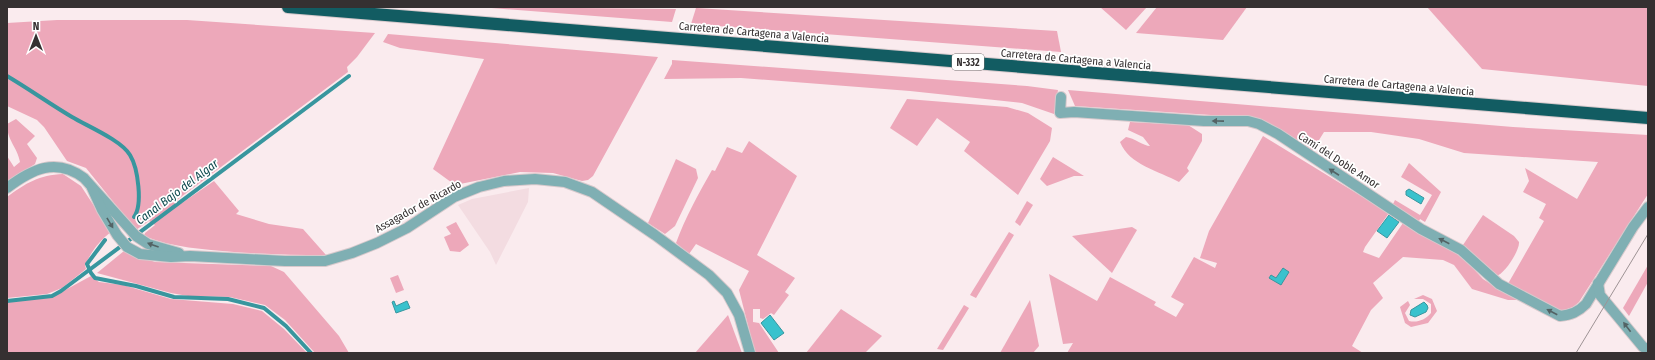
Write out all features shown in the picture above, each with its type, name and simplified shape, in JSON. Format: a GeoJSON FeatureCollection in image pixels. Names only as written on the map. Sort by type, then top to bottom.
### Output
{"type":"FeatureCollection","features":[{"type":"Feature","properties":{"kind":"highway","name":"Carretera de Cartagena a Valencia"},"geometry":{"type":"LineString","coordinates":[[288,7],[1648,118]]}},
{"type":"Feature","properties":{"kind":"street","name":"Camí del Doble Amor"},"geometry":{"type":"LineString","coordinates":[[1061,97],[1060,113],[1204,121],[1248,121],[1259,124],[1278,134],[1421,229],[1461,250],[1499,284],[1560,316],[1569,315],[1580,311],[1586,304]]}},
{"type":"Feature","properties":{"kind":"street","name":"Assagador de Ricardo"},"geometry":{"type":"LineString","coordinates":[[7,188],[21,177],[33,171],[55,166],[74,170],[84,178],[136,236],[148,244],[190,256],[285,262],[325,261],[352,253],[377,243],[429,215],[454,197],[479,187],[504,181],[534,179],[565,182],[592,192],[655,235],[709,275],[728,293],[739,315],[750,353]]}},
{"type":"Feature","properties":{"kind":"street"},"geometry":{"type":"LineString","coordinates":[[1586,304],[1648,207]]}},
{"type":"Feature","properties":{"kind":"street"},"geometry":{"type":"LineString","coordinates":[[1598,283],[1600,294],[1606,303],[1618,314],[1643,347],[1648,349]]}},
{"type":"Feature","properties":{"kind":"street"},"geometry":{"type":"LineString","coordinates":[[1586,304],[1596,301],[1606,303]]}},
{"type":"Feature","properties":{"kind":"shaded area"},"geometry":{"type":"Polygon","coordinates":[[[479,7],[676,9],[672,22],[479,7]]]}},
{"type":"Feature","properties":{"kind":"shaded area"},"geometry":{"type":"Polygon","coordinates":[[[1100,7],[1147,7],[1126,30],[1100,7]]]}},
{"type":"Feature","properties":{"kind":"shaded area"},"geometry":{"type":"Polygon","coordinates":[[[1157,7],[1247,7],[1223,40],[1136,33],[1157,7]]]}},
{"type":"Feature","properties":{"kind":"shaded area"},"geometry":{"type":"Polygon","coordinates":[[[1427,7],[1648,7],[1648,86],[1482,69],[1427,7]]]}},
{"type":"Feature","properties":{"kind":"shaded area"},"geometry":{"type":"Polygon","coordinates":[[[696,8],[1057,31],[1061,52],[691,24],[696,8]]]}},
{"type":"Feature","properties":{"kind":"shaded area"},"geometry":{"type":"Polygon","coordinates":[[[57,20],[187,20],[375,33],[357,57],[347,67],[348,72],[177,200],[182,203],[214,181],[239,211],[236,214],[269,224],[303,229],[326,255],[234,252],[177,246],[144,236],[145,233],[155,225],[149,221],[136,230],[86,168],[67,161],[44,127],[37,120],[7,106],[7,23],[57,20]]]}},
{"type":"Feature","properties":{"kind":"shaded area"},"geometry":{"type":"Polygon","coordinates":[[[388,34],[658,57],[593,176],[588,180],[582,181],[553,173],[520,172],[455,185],[433,169],[484,59],[400,48],[383,42],[388,34]]]}},
{"type":"Feature","properties":{"kind":"shaded area"},"geometry":{"type":"Polygon","coordinates":[[[672,60],[1027,86],[1058,90],[1054,114],[1022,103],[910,91],[741,78],[664,79],[672,64],[672,60]]]}},
{"type":"Feature","properties":{"kind":"shaded area"},"geometry":{"type":"Polygon","coordinates":[[[1068,90],[1513,127],[1648,135],[1648,194],[1579,302],[1573,307],[1562,311],[1510,286],[1509,282],[1544,221],[1539,218],[1546,204],[1523,192],[1529,181],[1525,168],[1577,199],[1598,162],[1464,153],[1419,139],[1371,132],[1324,132],[1311,153],[1271,126],[1226,116],[1075,106],[1068,90]]]}},
{"type":"Feature","properties":{"kind":"shaded area"},"geometry":{"type":"Polygon","coordinates":[[[907,99],[1007,107],[1028,113],[1052,128],[1050,141],[1018,195],[964,151],[970,142],[937,118],[917,146],[890,128],[907,99]]]}},
{"type":"Feature","properties":{"kind":"shaded area"},"geometry":{"type":"Polygon","coordinates":[[[16,119],[35,136],[27,144],[37,158],[35,164],[7,182],[7,156],[14,167],[20,162],[19,156],[7,130],[7,124],[16,119]]]}},
{"type":"Feature","properties":{"kind":"shaded area"},"geometry":{"type":"Polygon","coordinates":[[[1130,122],[1188,125],[1202,134],[1202,141],[1187,168],[1189,171],[1179,182],[1137,162],[1124,150],[1120,142],[1126,137],[1150,146],[1143,137],[1128,130],[1130,122]]]}},
{"type":"Feature","properties":{"kind":"shaded area"},"geometry":{"type":"Polygon","coordinates":[[[1263,136],[1389,213],[1363,252],[1379,258],[1403,223],[1414,231],[1457,251],[1483,279],[1517,300],[1508,300],[1472,289],[1454,265],[1443,260],[1403,257],[1373,283],[1383,298],[1371,310],[1352,346],[1363,353],[1067,353],[1073,343],[1063,344],[1049,274],[1097,301],[1110,277],[1156,302],[1154,305],[1176,317],[1184,304],[1171,297],[1194,257],[1215,268],[1217,263],[1200,258],[1209,231],[1263,136]]]}},
{"type":"Feature","properties":{"kind":"shaded area"},"geometry":{"type":"Polygon","coordinates":[[[749,141],[797,176],[757,255],[795,278],[785,292],[789,295],[774,315],[771,313],[763,319],[760,318],[760,309],[753,309],[753,322],[759,323],[779,353],[755,353],[739,290],[749,271],[696,244],[689,254],[676,243],[697,197],[712,170],[715,171],[727,147],[742,153],[749,141]]]}},
{"type":"Feature","properties":{"kind":"shaded area"},"geometry":{"type":"Polygon","coordinates":[[[1053,157],[1084,176],[1074,176],[1047,186],[1040,179],[1053,157]]]}},
{"type":"Feature","properties":{"kind":"shaded area"},"geometry":{"type":"Polygon","coordinates":[[[676,159],[696,169],[698,178],[675,226],[665,234],[648,223],[676,159]]]}},
{"type":"Feature","properties":{"kind":"shaded area"},"geometry":{"type":"Polygon","coordinates":[[[1409,163],[1441,192],[1425,222],[1420,219],[1418,223],[1392,206],[1395,200],[1420,215],[1432,195],[1401,177],[1409,163]]]}},
{"type":"Feature","properties":{"kind":"shaded area"},"geometry":{"type":"Polygon","coordinates":[[[63,174],[81,186],[111,232],[90,255],[85,265],[86,269],[62,288],[47,294],[7,298],[7,197],[20,188],[40,178],[63,174]]]}},
{"type":"Feature","properties":{"kind":"shaded area"},"geometry":{"type":"Polygon","coordinates":[[[529,188],[528,202],[496,265],[490,252],[458,205],[472,199],[529,188]]]}},
{"type":"Feature","properties":{"kind":"shaded area"},"geometry":{"type":"Polygon","coordinates":[[[1027,201],[1033,205],[1020,226],[1015,222],[1027,201]]]}},
{"type":"Feature","properties":{"kind":"shaded area"},"geometry":{"type":"Polygon","coordinates":[[[1483,215],[1514,236],[1519,242],[1517,251],[1511,262],[1499,275],[1496,276],[1463,245],[1483,215]]]}},
{"type":"Feature","properties":{"kind":"shaded area"},"geometry":{"type":"Polygon","coordinates":[[[456,222],[469,245],[460,252],[450,251],[444,237],[451,234],[446,227],[456,222]]]}},
{"type":"Feature","properties":{"kind":"shaded area"},"geometry":{"type":"Polygon","coordinates":[[[1132,227],[1137,230],[1112,273],[1072,236],[1132,227]]]}},
{"type":"Feature","properties":{"kind":"shaded area"},"geometry":{"type":"Polygon","coordinates":[[[1009,232],[1014,235],[976,298],[970,295],[1009,232]]]}},
{"type":"Feature","properties":{"kind":"shaded area"},"geometry":{"type":"Polygon","coordinates":[[[124,251],[155,262],[271,266],[284,272],[339,336],[349,353],[315,353],[285,320],[265,305],[230,297],[188,296],[171,293],[97,273],[124,251]]]}},
{"type":"Feature","properties":{"kind":"shaded area"},"geometry":{"type":"Polygon","coordinates":[[[1648,265],[1648,282],[1629,316],[1623,308],[1648,265]]]}},
{"type":"Feature","properties":{"kind":"shaded area"},"geometry":{"type":"Polygon","coordinates":[[[398,275],[404,290],[396,293],[390,278],[398,275]]]}},
{"type":"Feature","properties":{"kind":"shaded area"},"geometry":{"type":"Polygon","coordinates":[[[91,276],[99,282],[123,285],[171,299],[233,304],[262,311],[284,329],[307,353],[7,353],[7,302],[56,295],[91,276]]]}},
{"type":"Feature","properties":{"kind":"shaded area"},"geometry":{"type":"Polygon","coordinates":[[[1423,295],[1432,299],[1437,311],[1428,323],[1411,327],[1405,323],[1400,307],[1408,301],[1410,305],[1405,313],[1409,321],[1415,322],[1424,319],[1431,313],[1431,304],[1423,299],[1414,299],[1423,295]]]}},
{"type":"Feature","properties":{"kind":"shaded area"},"geometry":{"type":"Polygon","coordinates":[[[1030,300],[1039,346],[1033,353],[1000,353],[1030,300]]]}},
{"type":"Feature","properties":{"kind":"shaded area"},"geometry":{"type":"Polygon","coordinates":[[[964,305],[969,308],[943,350],[937,349],[964,305]]]}},
{"type":"Feature","properties":{"kind":"shaded area"},"geometry":{"type":"Polygon","coordinates":[[[841,309],[882,336],[865,353],[806,353],[841,309]]]}},
{"type":"Feature","properties":{"kind":"shaded area"},"geometry":{"type":"Polygon","coordinates":[[[728,315],[742,353],[695,353],[728,315]]]}},
{"type":"Feature","properties":{"kind":"water"},"geometry":{"type":"Polygon","coordinates":[[[1409,189],[1424,198],[1421,204],[1406,195],[1406,191],[1409,189]]]}},
{"type":"Feature","properties":{"kind":"water"},"geometry":{"type":"Polygon","coordinates":[[[1389,215],[1399,222],[1387,238],[1377,231],[1389,215]]]}},
{"type":"Feature","properties":{"kind":"water"},"geometry":{"type":"Polygon","coordinates":[[[1283,268],[1289,272],[1281,285],[1269,278],[1271,275],[1276,278],[1283,268]]]}},
{"type":"Feature","properties":{"kind":"water"},"geometry":{"type":"Polygon","coordinates":[[[394,301],[396,306],[407,301],[410,308],[396,313],[392,302],[394,301]]]}},
{"type":"Feature","properties":{"kind":"water"},"geometry":{"type":"Polygon","coordinates":[[[1424,302],[1428,308],[1426,312],[1415,317],[1410,315],[1411,310],[1424,302]]]}},
{"type":"Feature","properties":{"kind":"water"},"geometry":{"type":"Polygon","coordinates":[[[770,315],[784,333],[774,340],[761,323],[770,315]]]}},
{"type":"Feature","properties":{"kind":"waterway"},"geometry":{"type":"LineString","coordinates":[[7,76],[72,117],[112,139],[126,149],[133,161],[137,177],[139,196],[137,211],[134,217]]}},
{"type":"Feature","properties":{"kind":"waterway","name":"Canal Bajo del Algar"},"geometry":{"type":"LineString","coordinates":[[7,301],[52,296],[61,291],[349,76]]}},
{"type":"Feature","properties":{"kind":"waterway"},"geometry":{"type":"LineString","coordinates":[[105,240],[87,264],[95,278],[136,286],[174,297],[228,299],[264,308],[286,326],[311,353]]}},
{"type":"Feature","properties":{"kind":"tram line"},"geometry":{"type":"LineString","coordinates":[[1576,353],[1648,234]]}}]}
